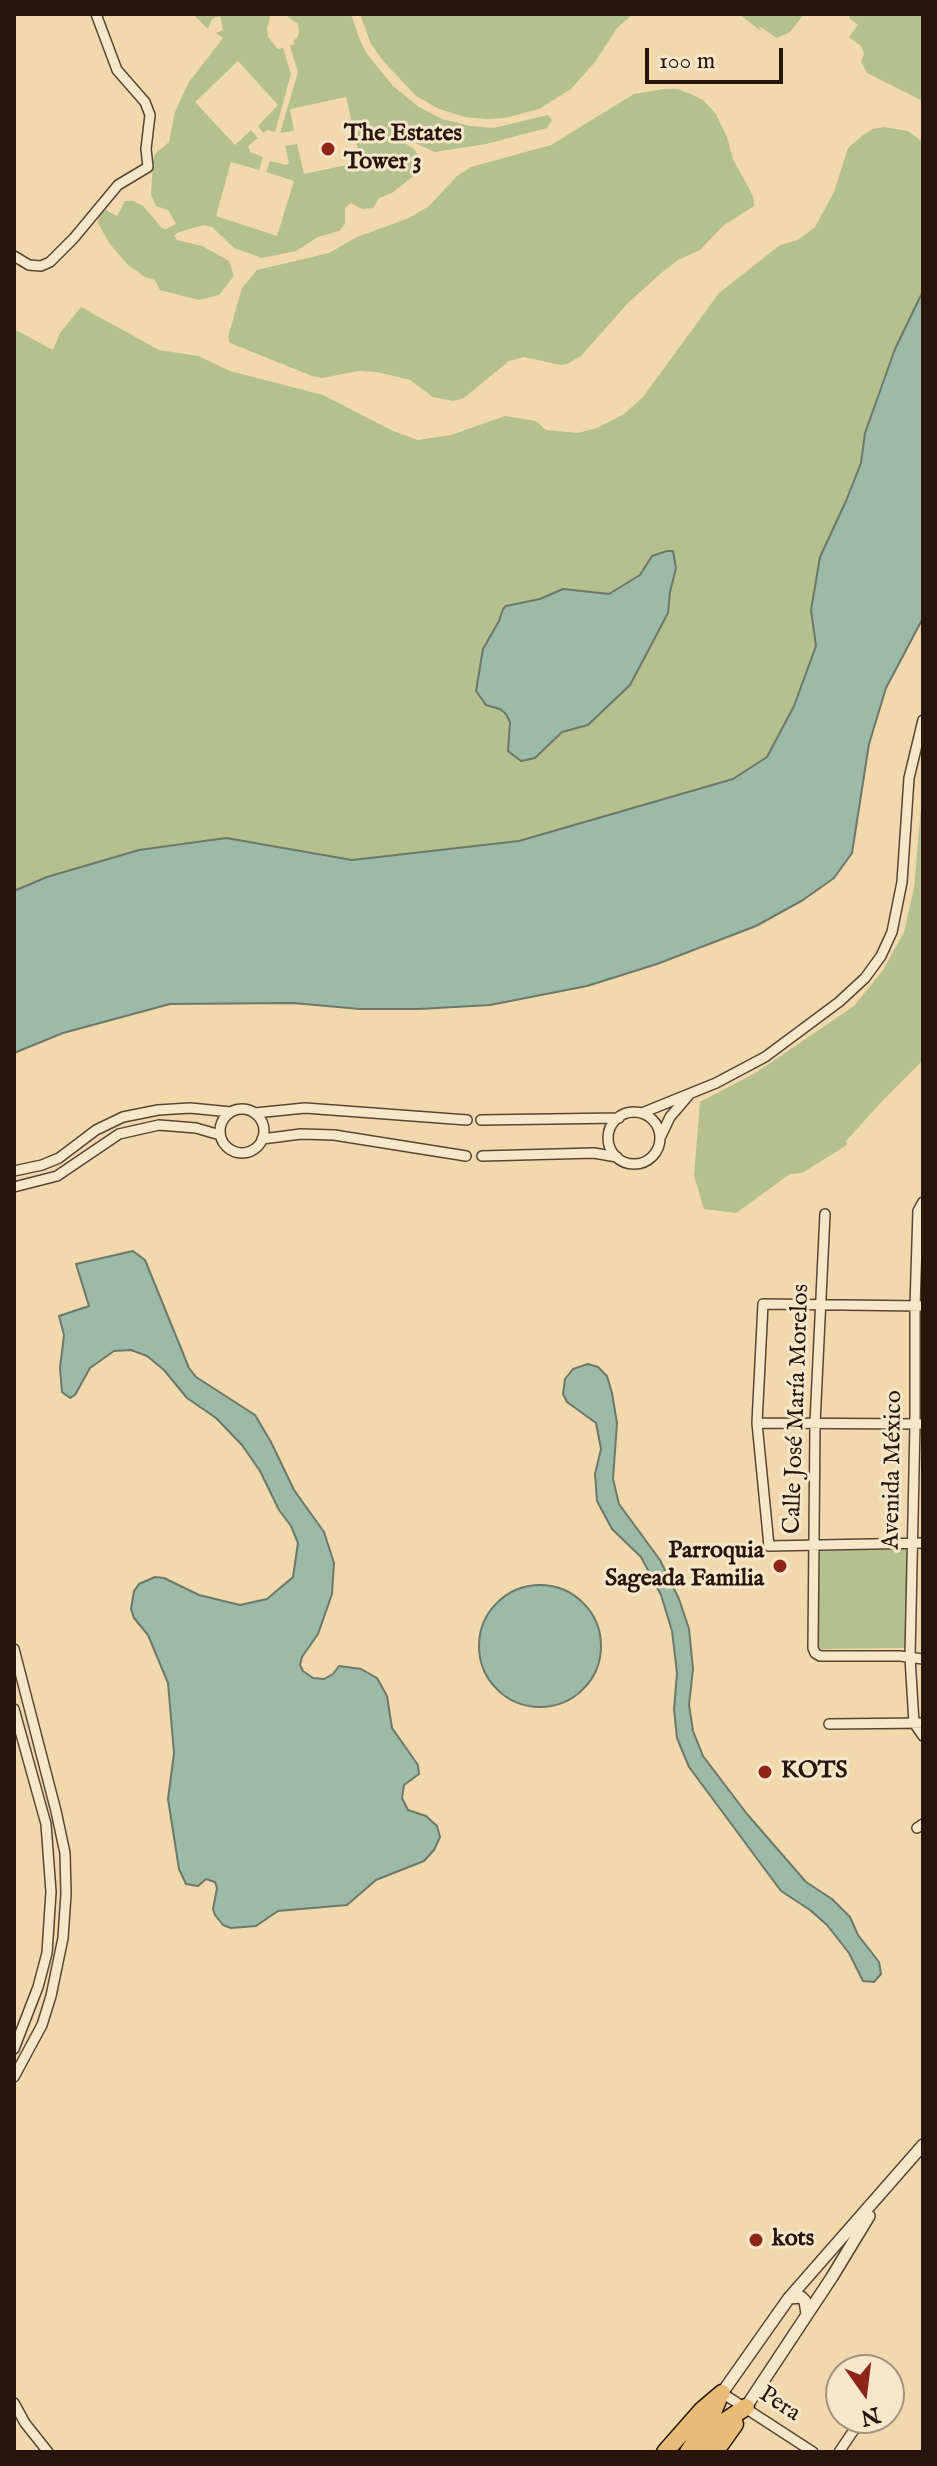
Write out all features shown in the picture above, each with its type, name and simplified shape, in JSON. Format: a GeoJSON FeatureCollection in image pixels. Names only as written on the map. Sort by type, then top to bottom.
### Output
{"type":"FeatureCollection","features":[{"type":"Feature","properties":{"kind":"highway"},"geometry":{"type":"LineString","coordinates":[[665,2452],[702,2410],[722,2393]]}},
{"type":"Feature","properties":{"kind":"highway"},"geometry":{"type":"LineString","coordinates":[[688,2452],[722,2393]]}},
{"type":"Feature","properties":{"kind":"highway"},"geometry":{"type":"LineString","coordinates":[[698,2452],[725,2421],[746,2407]]}},
{"type":"Feature","properties":{"kind":"highway"},"geometry":{"type":"LineString","coordinates":[[715,2452],[746,2407]]}},
{"type":"Feature","properties":{"kind":"street"},"geometry":{"type":"LineString","coordinates":[[14,256],[29,265],[41,266],[50,262],[118,185],[148,167],[146,149],[150,115],[145,102],[117,70],[96,14]]}},
{"type":"Feature","properties":{"kind":"street"},"geometry":{"type":"LineString","coordinates":[[617,1157],[608,1137],[613,1123],[619,1118],[688,1096],[765,1057],[865,978],[881,956],[892,932],[900,897],[909,778],[923,720]]}},
{"type":"Feature","properties":{"kind":"street"},"geometry":{"type":"LineString","coordinates":[[482,1156],[594,1153],[634,1164],[655,1154],[670,1117],[688,1096]]}},
{"type":"Feature","properties":{"kind":"street"},"geometry":{"type":"LineString","coordinates":[[14,1171],[59,1158],[96,1130],[123,1117],[158,1110],[190,1108],[231,1112],[243,1109],[255,1113],[305,1108],[336,1109],[467,1120]]}},
{"type":"Feature","properties":{"kind":"street"},"geometry":{"type":"LineString","coordinates":[[231,1112],[222,1122],[220,1135],[227,1147],[240,1153],[253,1150],[262,1139],[263,1125],[255,1113]]}},
{"type":"Feature","properties":{"kind":"street"},"geometry":{"type":"LineString","coordinates":[[642,1113],[655,1123],[660,1138]]}},
{"type":"Feature","properties":{"kind":"street"},"geometry":{"type":"LineString","coordinates":[[481,1120],[619,1118]]}},
{"type":"Feature","properties":{"kind":"street"},"geometry":{"type":"LineString","coordinates":[[14,1187],[57,1176],[119,1134],[159,1125],[196,1128],[220,1135]]}},
{"type":"Feature","properties":{"kind":"street"},"geometry":{"type":"LineString","coordinates":[[262,1139],[301,1134],[334,1135],[466,1156]]}},
{"type":"Feature","properties":{"kind":"street","name":"Avenida México"},"geometry":{"type":"LineString","coordinates":[[918,1723],[910,1658],[918,1543],[918,1211],[923,1202]]}},
{"type":"Feature","properties":{"kind":"street","name":"Calle José María Morelos"},"geometry":{"type":"LineString","coordinates":[[825,1214],[815,1423],[815,1653],[910,1658]]}},
{"type":"Feature","properties":{"kind":"street"},"geometry":{"type":"LineString","coordinates":[[918,1543],[769,1546],[757,1423],[763,1304],[919,1306]]}},
{"type":"Feature","properties":{"kind":"street"},"geometry":{"type":"LineString","coordinates":[[757,1423],[919,1424]]}},
{"type":"Feature","properties":{"kind":"street"},"geometry":{"type":"LineString","coordinates":[[14,1649],[47,1769],[65,1853],[66,1894],[63,1938],[51,1996],[42,2025],[14,2077]]}},
{"type":"Feature","properties":{"kind":"street"},"geometry":{"type":"LineString","coordinates":[[910,1658],[923,1659]]}},
{"type":"Feature","properties":{"kind":"street"},"geometry":{"type":"LineString","coordinates":[[14,1709],[46,1824],[51,1892],[47,1953],[38,1987],[15,2046]]}},
{"type":"Feature","properties":{"kind":"street"},"geometry":{"type":"LineString","coordinates":[[829,1724],[918,1723],[923,1736]]}},
{"type":"Feature","properties":{"kind":"street"},"geometry":{"type":"LineString","coordinates":[[722,2393],[789,2298],[923,2145]]}},
{"type":"Feature","properties":{"kind":"street"},"geometry":{"type":"LineString","coordinates":[[746,2407],[881,2195]]}},
{"type":"Feature","properties":{"kind":"street"},"geometry":{"type":"LineString","coordinates":[[789,2298],[801,2297],[805,2301],[807,2314]]}},
{"type":"Feature","properties":{"kind":"street","name":"Pera"},"geometry":{"type":"LineString","coordinates":[[722,2393],[813,2452]]}},
{"type":"Feature","properties":{"kind":"street"},"geometry":{"type":"LineString","coordinates":[[14,2403],[48,2452]]}},
{"type":"Feature","properties":{"kind":"street"},"geometry":{"type":"LineString","coordinates":[[839,2452],[851,2434]]}},
{"type":"Feature","properties":{"kind":"green space"},"geometry":{"type":"Polygon","coordinates":[[[193,14],[271,14],[268,37],[278,49],[283,48],[291,74],[275,132],[267,130],[263,133],[258,126],[278,105],[238,61],[195,102],[235,145],[251,130],[258,138],[248,146],[250,152],[263,157],[259,170],[231,162],[216,216],[277,236],[294,181],[266,172],[270,161],[289,163],[285,146],[297,144],[304,174],[361,162],[346,97],[290,109],[294,131],[280,133],[298,72],[290,46],[295,44],[293,41],[299,32],[298,24],[284,14],[351,14],[367,54],[393,86],[419,107],[442,119],[494,128],[548,115],[552,120],[547,128],[486,144],[435,152],[389,125],[400,140],[414,149],[421,160],[421,170],[392,193],[379,198],[373,208],[362,209],[351,203],[345,208],[345,224],[339,231],[318,237],[296,251],[262,258],[234,248],[212,227],[204,225],[179,232],[174,236],[177,240],[202,246],[229,261],[234,276],[219,295],[199,300],[160,290],[155,280],[128,265],[109,243],[98,223],[99,212],[106,210],[117,216],[125,201],[134,201],[143,206],[162,228],[176,224],[168,210],[156,206],[151,195],[153,160],[155,154],[169,142],[175,112],[189,82],[223,38],[216,33],[223,30],[220,16],[212,19],[208,29],[193,14]]]}},
{"type":"Feature","properties":{"kind":"green space"},"geometry":{"type":"Polygon","coordinates":[[[360,14],[633,14],[617,28],[595,62],[571,89],[539,109],[505,118],[486,119],[465,117],[439,109],[416,96],[371,44],[360,14]]]}},
{"type":"Feature","properties":{"kind":"green space"},"geometry":{"type":"Polygon","coordinates":[[[739,14],[804,14],[790,32],[777,38],[759,26],[761,31],[739,14]]]}},
{"type":"Feature","properties":{"kind":"green space"},"geometry":{"type":"Polygon","coordinates":[[[850,14],[923,14],[923,101],[867,73],[861,62],[864,54],[861,46],[849,37],[858,25],[849,18],[850,14]]]}},
{"type":"Feature","properties":{"kind":"green space"},"geometry":{"type":"Polygon","coordinates":[[[678,89],[691,94],[703,100],[716,114],[733,159],[753,196],[754,206],[723,226],[700,250],[678,260],[660,274],[627,304],[581,356],[560,365],[524,357],[509,361],[464,398],[453,401],[433,397],[410,380],[377,372],[359,371],[322,378],[312,376],[230,343],[228,337],[242,288],[257,270],[329,253],[357,237],[409,218],[429,206],[457,176],[471,167],[551,145],[634,94],[678,89]]]}},
{"type":"Feature","properties":{"kind":"green space"},"geometry":{"type":"Polygon","coordinates":[[[884,127],[908,131],[923,142],[923,291],[895,349],[878,394],[865,433],[861,463],[811,610],[816,646],[794,706],[767,757],[733,779],[519,841],[352,860],[226,838],[139,850],[47,877],[14,891],[14,329],[53,350],[60,333],[81,307],[159,350],[198,356],[230,371],[323,395],[393,431],[418,440],[451,435],[505,416],[536,421],[546,430],[578,433],[597,428],[624,414],[643,397],[719,293],[780,245],[798,240],[815,227],[834,192],[848,148],[873,129],[884,127]]]}},
{"type":"Feature","properties":{"kind":"green space"},"geometry":{"type":"Polygon","coordinates":[[[923,785],[923,1060],[846,1141],[847,1145],[802,1173],[790,1174],[736,1213],[704,1209],[694,1176],[700,1102],[757,1072],[854,1006],[883,970],[904,932],[914,888],[923,785]]]}},
{"type":"Feature","properties":{"kind":"green space"},"geometry":{"type":"Polygon","coordinates":[[[908,1549],[905,1648],[817,1649],[818,1551],[908,1549]]]}},
{"type":"Feature","properties":{"kind":"shaded area"},"geometry":{"type":"Polygon","coordinates":[[[923,291],[923,618],[886,688],[869,744],[852,853],[834,878],[803,900],[756,926],[657,964],[587,986],[490,1005],[419,1009],[360,1009],[293,1003],[170,1004],[63,1033],[14,1053],[14,891],[47,877],[139,850],[226,838],[352,860],[519,841],[733,779],[767,757],[794,706],[816,646],[811,610],[820,557],[861,463],[865,433],[895,349],[923,291]]]}},
{"type":"Feature","properties":{"kind":"shaded area"},"geometry":{"type":"Polygon","coordinates":[[[673,551],[676,568],[668,613],[630,685],[588,725],[562,732],[535,758],[521,761],[508,751],[510,722],[506,714],[486,705],[476,691],[483,649],[503,609],[563,589],[609,594],[640,575],[652,556],[673,551]]]}},
{"type":"Feature","properties":{"kind":"shaded area"},"geometry":{"type":"Polygon","coordinates":[[[133,1251],[145,1260],[189,1368],[196,1377],[255,1415],[294,1490],[324,1532],[334,1563],[332,1594],[318,1634],[302,1657],[300,1665],[303,1671],[313,1678],[324,1679],[339,1666],[361,1669],[377,1678],[387,1696],[392,1728],[418,1765],[419,1774],[404,1785],[402,1798],[408,1810],[426,1816],[437,1826],[440,1837],[434,1850],[424,1861],[376,1880],[347,1905],[278,1911],[256,1926],[231,1928],[223,1925],[215,1915],[215,1882],[206,1879],[198,1886],[186,1884],[179,1869],[168,1799],[174,1753],[168,1683],[148,1635],[134,1618],[131,1609],[134,1591],[139,1584],[155,1577],[164,1578],[199,1595],[240,1605],[267,1599],[293,1577],[298,1543],[260,1471],[242,1445],[216,1418],[187,1398],[164,1370],[147,1356],[131,1350],[114,1351],[90,1368],[75,1395],[70,1398],[62,1392],[60,1368],[64,1335],[59,1316],[89,1306],[76,1264],[133,1251]]]}},
{"type":"Feature","properties":{"kind":"shaded area"},"geometry":{"type":"Polygon","coordinates":[[[588,1364],[598,1367],[607,1376],[612,1393],[617,1423],[613,1479],[619,1504],[660,1560],[679,1599],[689,1629],[693,1669],[689,1705],[693,1731],[703,1756],[747,1814],[806,1882],[832,1899],[850,1917],[858,1935],[879,1962],[881,1974],[874,1982],[863,1981],[849,1953],[827,1925],[781,1891],[689,1767],[677,1738],[674,1709],[677,1673],[672,1631],[661,1595],[641,1557],[612,1529],[597,1501],[595,1474],[601,1449],[596,1423],[567,1402],[563,1394],[565,1379],[573,1369],[588,1364]]]}},
{"type":"Feature","properties":{"kind":"shaded area"},"geometry":{"type":"Polygon","coordinates":[[[540,1585],[563,1590],[583,1603],[596,1623],[601,1646],[596,1669],[583,1689],[563,1702],[540,1707],[517,1702],[497,1689],[484,1669],[479,1646],[484,1623],[497,1603],[517,1590],[540,1585]]]}},
{"type":"Feature","properties":{"kind":"place","name":"The Estates Tower 3"},"geometry":{"type":"Point","coordinates":[328,149]}},
{"type":"Feature","properties":{"kind":"place","name":"Parroquia Sageada Familia"},"geometry":{"type":"Point","coordinates":[780,1566]}},
{"type":"Feature","properties":{"kind":"place","name":"KOTS"},"geometry":{"type":"Point","coordinates":[765,1772]}},
{"type":"Feature","properties":{"kind":"place","name":"kots"},"geometry":{"type":"Point","coordinates":[756,2240]}}]}
